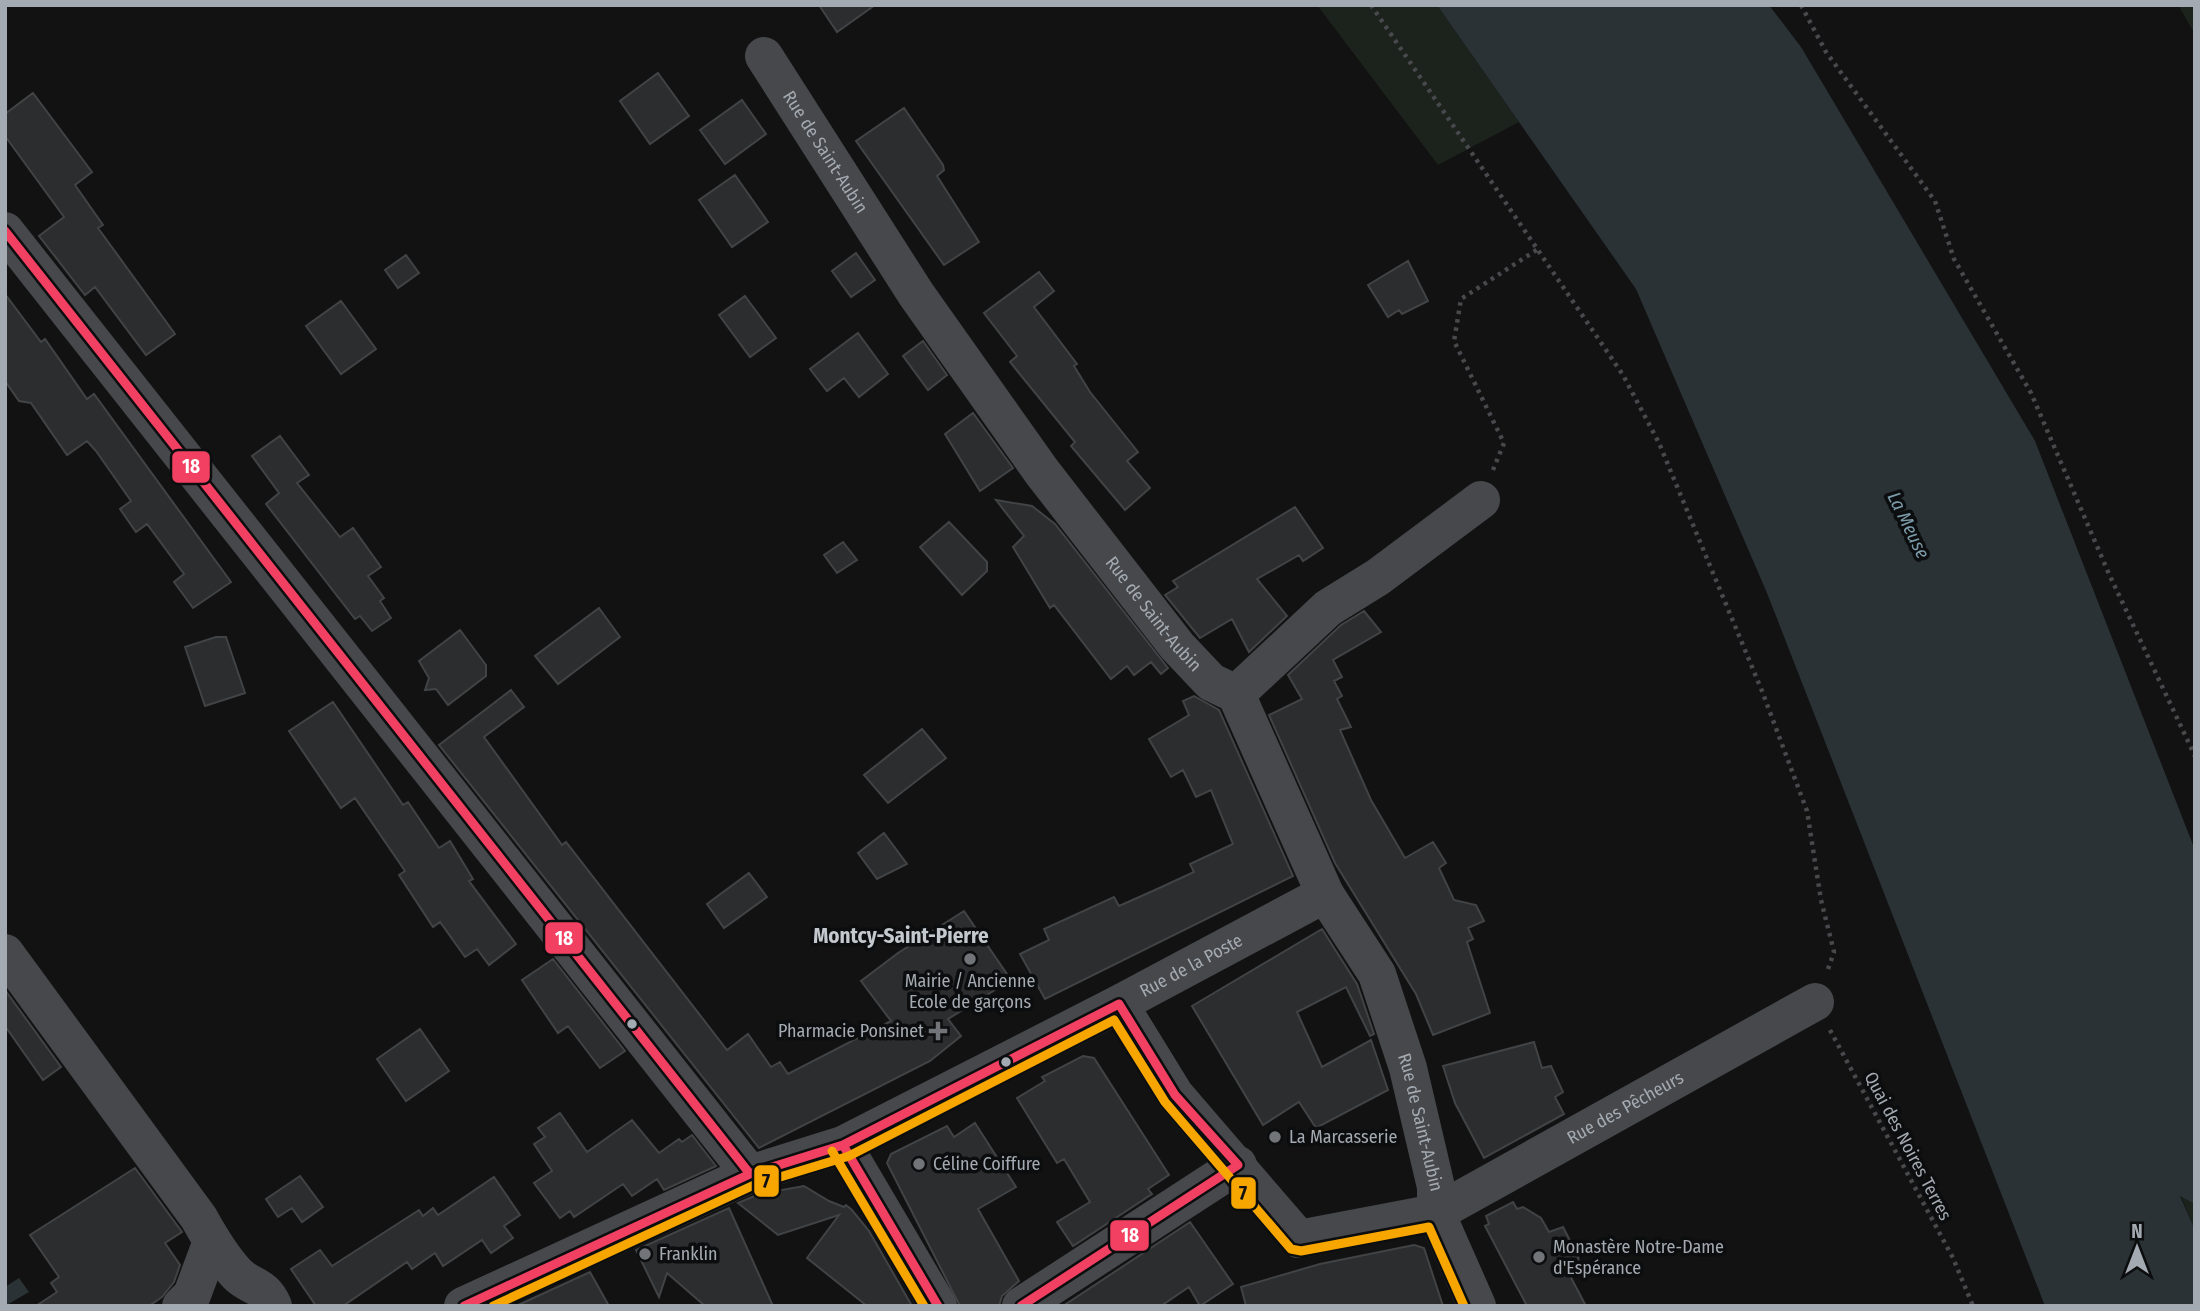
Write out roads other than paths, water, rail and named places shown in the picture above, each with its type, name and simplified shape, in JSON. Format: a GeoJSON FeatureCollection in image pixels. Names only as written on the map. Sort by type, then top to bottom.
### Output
{"type":"FeatureCollection","features":[{"type":"Feature","properties":{"kind":"street","name":"Rue de Saint-Aubin"},"geometry":{"type":"LineString","coordinates":[[764,57],[916,294],[1042,472],[1177,646],[1210,682],[1236,694],[1325,894],[1377,974],[1408,1068],[1436,1187],[1436,1213]]}},
{"type":"Feature","properties":{"kind":"street"},"geometry":{"type":"LineString","coordinates":[[5,231],[750,1174]]}},
{"type":"Feature","properties":{"kind":"street"},"geometry":{"type":"LineString","coordinates":[[1236,694],[1328,608],[1378,577],[1481,500]]}},
{"type":"Feature","properties":{"kind":"street","name":"Rue de la Poste"},"geometry":{"type":"LineString","coordinates":[[463,1306],[750,1174],[843,1145],[1119,1004],[1325,894]]}},
{"type":"Feature","properties":{"kind":"street"},"geometry":{"type":"LineString","coordinates":[[5,953],[212,1241],[240,1277],[268,1292],[273,1306]]}},
{"type":"Feature","properties":{"kind":"street","name":"Rue des Pêcheurs"},"geometry":{"type":"LineString","coordinates":[[1238,1165],[1299,1239],[1436,1213],[1815,1002]]}},
{"type":"Feature","properties":{"kind":"street"},"geometry":{"type":"LineString","coordinates":[[1021,1306],[1238,1165],[1175,1095],[1119,1004]]}},
{"type":"Feature","properties":{"kind":"street"},"geometry":{"type":"LineString","coordinates":[[843,1145],[938,1306]]}},
{"type":"Feature","properties":{"kind":"street"},"geometry":{"type":"LineString","coordinates":[[1436,1213],[1477,1306]]}},
{"type":"Feature","properties":{"kind":"street"},"geometry":{"type":"LineString","coordinates":[[195,1302],[212,1241]]}},
{"type":"Feature","properties":{"kind":"water","name":"La Meuse"},"geometry":{"type":"Polygon","coordinates":[[[1437,5],[1769,5],[1801,47],[2035,441],[2195,850],[2195,1204],[2180,1196],[2195,1230],[2195,1306],[2045,1306],[1767,593],[1636,289],[1437,5]]]}},
{"type":"Feature","properties":{"kind":"water"},"geometry":{"type":"Polygon","coordinates":[[[19,1278],[29,1292],[5,1306],[5,1287],[19,1278]]]}},
{"type":"Feature","properties":{"kind":"place","name":"Mairie / Ancienne Ecole de garçons"},"geometry":{"type":"Point","coordinates":[970,959]}},
{"type":"Feature","properties":{"kind":"place","name":"Pharmacie Ponsinet"},"geometry":{"type":"Point","coordinates":[938,1031]}},
{"type":"Feature","properties":{"kind":"place","name":"La Marcasserie"},"geometry":{"type":"Point","coordinates":[1275,1137]}},
{"type":"Feature","properties":{"kind":"place","name":"Céline Coiffure"},"geometry":{"type":"Point","coordinates":[919,1164]}},
{"type":"Feature","properties":{"kind":"place","name":"Franklin"},"geometry":{"type":"Point","coordinates":[645,1254]}},
{"type":"Feature","properties":{"kind":"place","name":"Monastère Notre-Dame d'Espérance"},"geometry":{"type":"Point","coordinates":[1539,1257]}},
{"type":"Feature","properties":{"kind":"district","name":"Montcy-Saint-Pierre"},"geometry":{"type":"Point","coordinates":[901,936]}}]}
